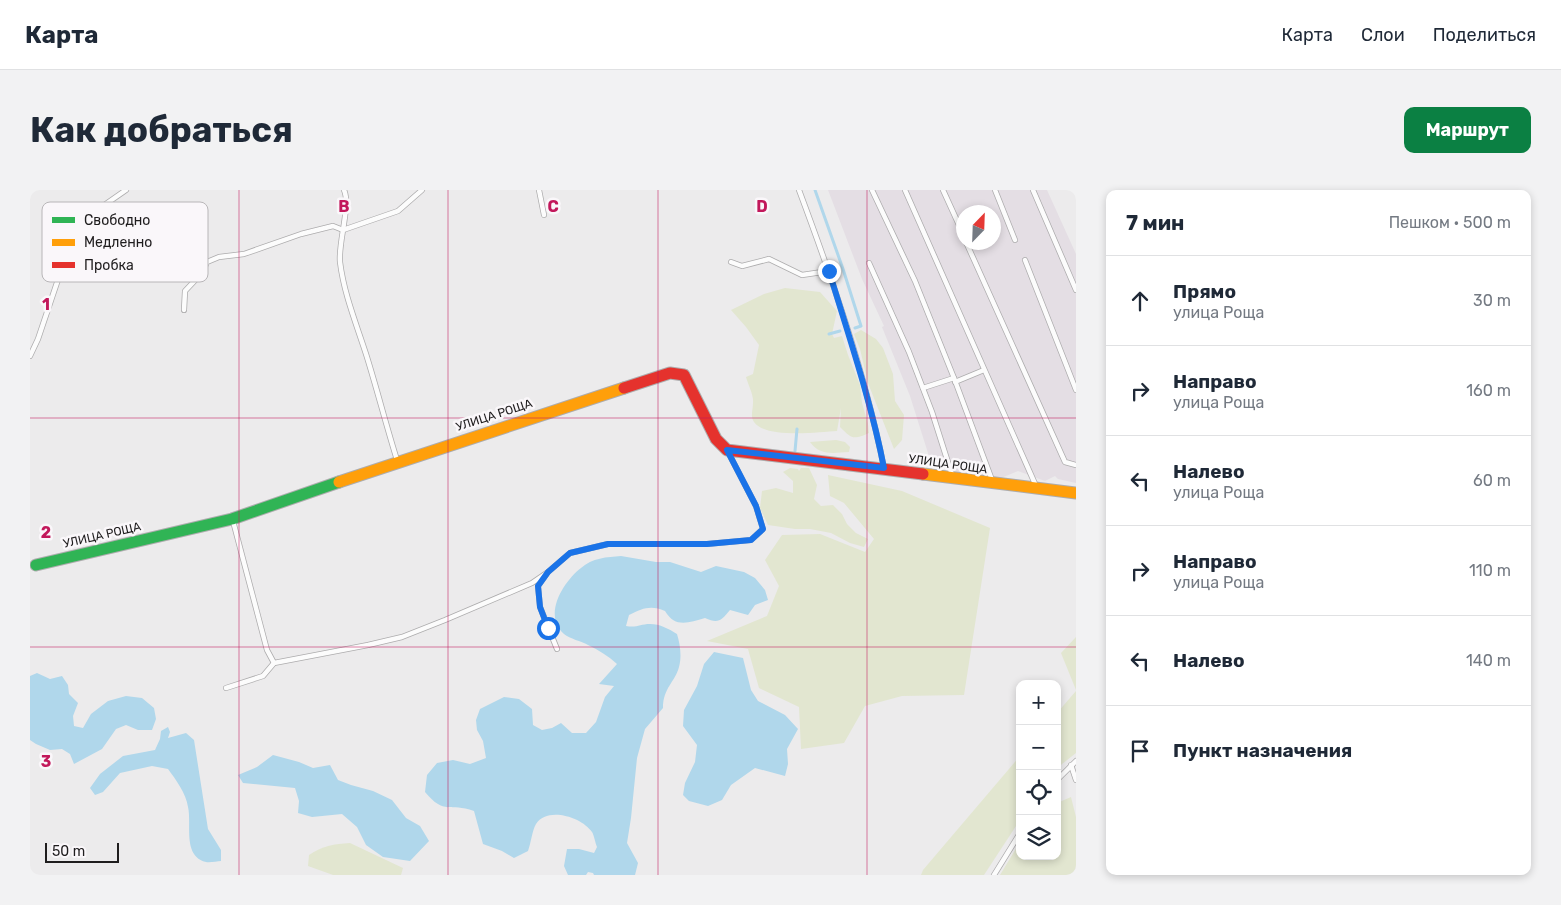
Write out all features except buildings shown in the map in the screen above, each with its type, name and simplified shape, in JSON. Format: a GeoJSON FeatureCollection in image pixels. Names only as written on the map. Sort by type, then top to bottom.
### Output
{"type":"FeatureCollection","features":[{"type":"Feature","properties":{"kind":"street","name":"УЛИЦА РОЩА"},"geometry":{"type":"LineString","coordinates":[[36,564],[232,519],[397,462],[670,373],[684,375],[716,439],[727,450],[1076,493]]}},
{"type":"Feature","properties":{"kind":"lane"},"geometry":{"type":"LineString","coordinates":[[109,202],[126,190]]}},
{"type":"Feature","properties":{"kind":"lane"},"geometry":{"type":"LineString","coordinates":[[344,190],[346,200],[340,260],[349,303],[397,462]]}},
{"type":"Feature","properties":{"kind":"lane"},"geometry":{"type":"LineString","coordinates":[[208,262],[219,257],[244,254],[301,234],[333,226],[342,230],[398,212],[422,190]]}},
{"type":"Feature","properties":{"kind":"lane"},"geometry":{"type":"LineString","coordinates":[[539,190],[544,215]]}},
{"type":"Feature","properties":{"kind":"lane"},"geometry":{"type":"LineString","coordinates":[[799,190],[829,271],[856,355],[878,435],[884,468]]}},
{"type":"Feature","properties":{"kind":"lane"},"geometry":{"type":"LineString","coordinates":[[872,190],[915,282],[993,484]]}},
{"type":"Feature","properties":{"kind":"lane"},"geometry":{"type":"LineString","coordinates":[[904,190],[1037,489]]}},
{"type":"Feature","properties":{"kind":"lane"},"geometry":{"type":"LineString","coordinates":[[942,190],[956,219]]}},
{"type":"Feature","properties":{"kind":"lane"},"geometry":{"type":"LineString","coordinates":[[995,190],[1015,240]]}},
{"type":"Feature","properties":{"kind":"lane"},"geometry":{"type":"LineString","coordinates":[[1032,190],[1076,290]]}},
{"type":"Feature","properties":{"kind":"lane"},"geometry":{"type":"LineString","coordinates":[[970,250],[1065,462],[1076,465]]}},
{"type":"Feature","properties":{"kind":"lane"},"geometry":{"type":"LineString","coordinates":[[731,262],[742,266],[769,259],[802,275],[829,271]]}},
{"type":"Feature","properties":{"kind":"lane"},"geometry":{"type":"LineString","coordinates":[[1025,260],[1076,390]]}},
{"type":"Feature","properties":{"kind":"lane"},"geometry":{"type":"LineString","coordinates":[[869,263],[909,352],[953,479]]}},
{"type":"Feature","properties":{"kind":"lane"},"geometry":{"type":"LineString","coordinates":[[30,356],[38,339],[57,282]]}},
{"type":"Feature","properties":{"kind":"lane"},"geometry":{"type":"LineString","coordinates":[[184,310],[185,291],[194,282]]}},
{"type":"Feature","properties":{"kind":"lane"},"geometry":{"type":"LineString","coordinates":[[923,388],[984,370]]}},
{"type":"Feature","properties":{"kind":"lane","name":"УЛИЦА РОЩА"},"geometry":{"type":"LineString","coordinates":[[274,663],[402,637],[532,583],[570,553],[608,544],[707,544],[751,540],[763,529],[756,506],[727,450]]}},
{"type":"Feature","properties":{"kind":"lane"},"geometry":{"type":"LineString","coordinates":[[226,688],[263,676],[274,663],[267,650],[232,519]]}},
{"type":"Feature","properties":{"kind":"lane","name":"УЛИЦА РОЩА"},"geometry":{"type":"LineString","coordinates":[[548,572],[538,586],[540,607],[557,649]]}},
{"type":"Feature","properties":{"kind":"lane"},"geometry":{"type":"LineString","coordinates":[[1061,776],[1076,761]]}},
{"type":"Feature","properties":{"kind":"lane"},"geometry":{"type":"LineString","coordinates":[[1071,765],[1076,780]]}},
{"type":"Feature","properties":{"kind":"lane"},"geometry":{"type":"LineString","coordinates":[[994,875],[1016,839]]}},
{"type":"Feature","properties":{"kind":"shaded area"},"geometry":{"type":"Polygon","coordinates":[[[828,190],[1047,190],[1076,254],[1076,483],[1058,479],[1055,476],[1045,481],[1018,471],[1001,478],[985,475],[976,477],[942,466],[933,469],[910,396],[882,327],[884,326],[862,279],[828,190]]]}},
{"type":"Feature","properties":{"kind":"green space"},"geometry":{"type":"Polygon","coordinates":[[[785,288],[820,292],[837,311],[832,334],[834,338],[842,336],[860,385],[869,433],[859,437],[847,434],[840,427],[841,408],[837,431],[781,433],[760,427],[754,422],[752,415],[753,397],[746,377],[753,374],[759,345],[731,310],[764,294],[785,288]]]}},
{"type":"Feature","properties":{"kind":"green space"},"geometry":{"type":"Polygon","coordinates":[[[861,330],[876,339],[883,348],[893,374],[895,401],[904,415],[902,440],[894,449],[868,383],[860,349],[854,334],[861,330]]]}},
{"type":"Feature","properties":{"kind":"green space"},"geometry":{"type":"Polygon","coordinates":[[[836,440],[845,442],[850,447],[849,452],[823,452],[810,442],[836,440]]]}},
{"type":"Feature","properties":{"kind":"green space"},"geometry":{"type":"Polygon","coordinates":[[[790,468],[798,469],[799,471],[801,468],[809,468],[817,485],[814,499],[821,506],[833,505],[856,533],[868,539],[864,547],[850,543],[831,533],[768,525],[760,508],[762,491],[776,488],[793,493],[793,481],[783,472],[790,468]]]}},
{"type":"Feature","properties":{"kind":"green space"},"geometry":{"type":"Polygon","coordinates":[[[828,475],[902,491],[990,528],[964,695],[902,696],[865,706],[844,743],[801,749],[799,707],[759,688],[748,649],[707,641],[767,616],[779,586],[765,560],[782,535],[820,534],[865,552],[874,539],[844,503],[830,496],[828,475]]]}},
{"type":"Feature","properties":{"kind":"green space"},"geometry":{"type":"Polygon","coordinates":[[[1076,637],[1076,690],[1061,653],[1076,637]]]}},
{"type":"Feature","properties":{"kind":"green space"},"geometry":{"type":"Polygon","coordinates":[[[1076,691],[1076,753],[1061,765],[1061,725],[1061,708],[1076,691]]]}},
{"type":"Feature","properties":{"kind":"green space"},"geometry":{"type":"Polygon","coordinates":[[[1016,761],[1016,826],[984,875],[921,875],[923,870],[1016,761]]]}},
{"type":"Feature","properties":{"kind":"green space"},"geometry":{"type":"Polygon","coordinates":[[[1071,797],[1076,817],[1076,875],[1000,875],[1016,849],[1016,860],[1061,860],[1061,801],[1071,797]]]}},
{"type":"Feature","properties":{"kind":"green space"},"geometry":{"type":"Polygon","coordinates":[[[350,843],[403,868],[401,875],[333,875],[308,866],[309,855],[319,849],[350,843]]]}},
{"type":"Feature","properties":{"kind":"water"},"geometry":{"type":"Polygon","coordinates":[[[621,556],[656,562],[670,562],[701,572],[716,566],[744,572],[755,578],[765,590],[768,600],[755,605],[748,615],[730,610],[722,619],[716,621],[705,618],[682,623],[673,620],[665,611],[651,608],[629,615],[626,626],[654,624],[664,627],[677,634],[680,646],[679,667],[665,695],[663,708],[645,729],[637,758],[627,843],[638,863],[635,875],[594,875],[588,872],[586,875],[568,875],[564,866],[567,849],[579,849],[594,853],[597,847],[592,832],[581,822],[573,818],[556,815],[541,819],[536,824],[528,851],[514,858],[483,844],[474,811],[443,806],[432,799],[425,792],[427,775],[437,763],[453,760],[470,764],[486,758],[483,741],[477,730],[476,720],[480,709],[504,697],[519,699],[532,709],[533,725],[542,730],[552,728],[561,723],[572,733],[586,733],[596,722],[605,697],[614,686],[599,684],[617,664],[596,649],[564,634],[555,618],[555,608],[562,590],[581,568],[595,560],[621,556]]]}},
{"type":"Feature","properties":{"kind":"water"},"geometry":{"type":"Polygon","coordinates":[[[714,652],[743,658],[751,690],[758,701],[785,715],[798,729],[787,749],[788,764],[785,776],[755,768],[731,785],[722,800],[708,806],[689,801],[683,795],[685,783],[695,762],[697,745],[683,726],[684,710],[697,686],[704,664],[714,652]]]}},
{"type":"Feature","properties":{"kind":"water"},"geometry":{"type":"Polygon","coordinates":[[[37,673],[50,679],[62,676],[68,685],[69,694],[78,703],[73,716],[74,726],[83,728],[91,714],[108,701],[126,696],[142,698],[154,708],[156,719],[152,730],[138,730],[126,725],[116,729],[102,749],[74,764],[70,754],[62,749],[50,750],[30,740],[30,676],[37,673]]]}},
{"type":"Feature","properties":{"kind":"water"},"geometry":{"type":"Polygon","coordinates":[[[168,727],[170,732],[168,738],[186,733],[194,740],[208,829],[221,850],[221,861],[206,862],[198,859],[194,853],[189,839],[187,802],[168,769],[152,766],[120,773],[103,792],[95,795],[90,788],[100,774],[123,756],[155,750],[161,731],[168,727]]]}},
{"type":"Feature","properties":{"kind":"water"},"geometry":{"type":"Polygon","coordinates":[[[273,755],[313,768],[330,765],[338,780],[373,791],[392,800],[406,818],[420,826],[429,841],[410,861],[383,857],[366,845],[357,827],[342,814],[312,817],[298,813],[299,801],[295,788],[243,783],[238,775],[257,767],[273,755]]]}},
{"type":"Feature","properties":{"kind":"waterway"},"geometry":{"type":"LineString","coordinates":[[815,190],[861,326],[855,328]]}},
{"type":"Feature","properties":{"kind":"waterway"},"geometry":{"type":"LineString","coordinates":[[829,334],[840,331]]}},
{"type":"Feature","properties":{"kind":"waterway"},"geometry":{"type":"LineString","coordinates":[[795,451],[797,429]]}},
{"type":"Feature","properties":{"kind":"traffic: fast"},"geometry":{"type":"LineString","coordinates":[[36,565],[232,519],[339,482]]}},
{"type":"Feature","properties":{"kind":"traffic: slow"},"geometry":{"type":"LineString","coordinates":[[339,482],[624,388]]}},
{"type":"Feature","properties":{"kind":"traffic: slow"},"geometry":{"type":"LineString","coordinates":[[923,474],[1076,493]]}},
{"type":"Feature","properties":{"kind":"traffic: jam"},"geometry":{"type":"LineString","coordinates":[[624,388],[670,373],[684,375],[716,439],[727,450],[923,474]]}},
{"type":"Feature","properties":{"kind":"route"},"geometry":{"type":"LineString","coordinates":[[548,628],[540,607],[538,586],[548,572],[570,553],[608,544],[707,544],[751,540],[763,529],[756,506],[727,450],[884,468],[878,435],[856,355],[829,271]]}}]}
